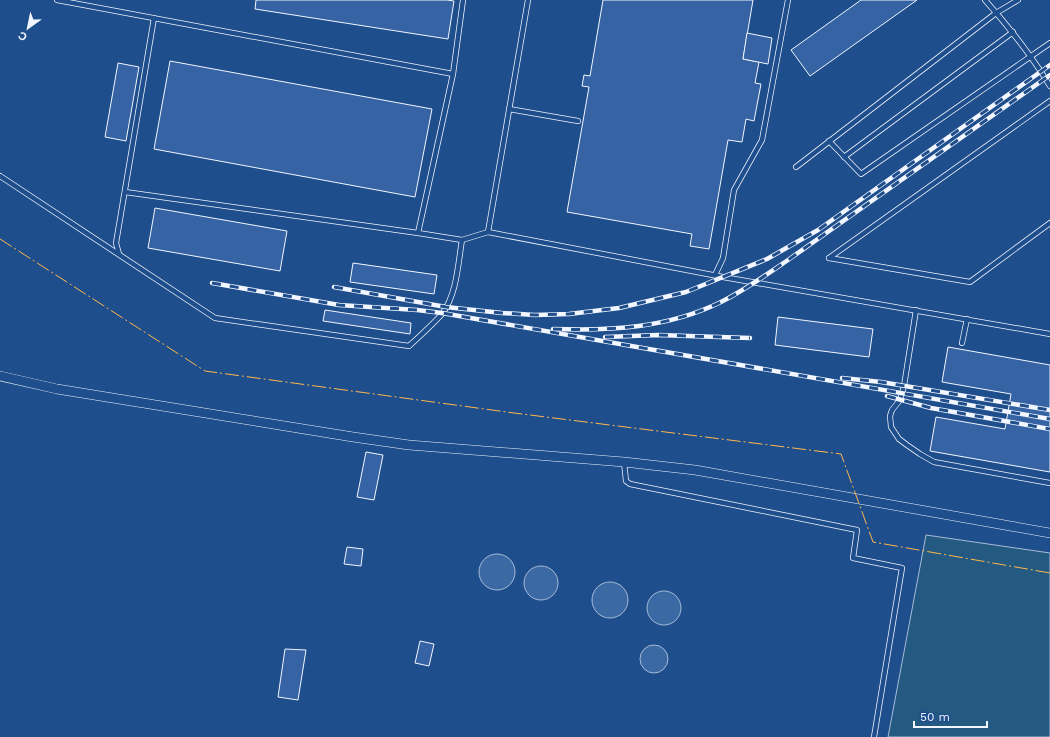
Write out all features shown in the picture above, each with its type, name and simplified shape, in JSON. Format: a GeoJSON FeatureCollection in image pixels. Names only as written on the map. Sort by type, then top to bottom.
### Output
{"type":"FeatureCollection","features":[{"type":"Feature","properties":{"kind":"street"},"geometry":{"type":"LineString","coordinates":[[0,376],[57,389],[409,445],[624,462],[695,470],[1050,532]]}},
{"type":"Feature","properties":{"kind":"lane"},"geometry":{"type":"LineString","coordinates":[[57,0],[453,74]]}},
{"type":"Feature","properties":{"kind":"lane"},"geometry":{"type":"LineString","coordinates":[[418,233],[453,74],[463,0]]}},
{"type":"Feature","properties":{"kind":"lane"},"geometry":{"type":"LineString","coordinates":[[488,232],[528,0]]}},
{"type":"Feature","properties":{"kind":"lane"},"geometry":{"type":"LineString","coordinates":[[715,275],[722,258],[734,190],[762,140],[788,0]]}},
{"type":"Feature","properties":{"kind":"lane"},"geometry":{"type":"LineString","coordinates":[[985,0],[1013,32],[1031,56],[1050,86]]}},
{"type":"Feature","properties":{"kind":"lane"},"geometry":{"type":"LineString","coordinates":[[796,167],[996,13],[1018,0]]}},
{"type":"Feature","properties":{"kind":"lane"},"geometry":{"type":"LineString","coordinates":[[119,254],[116,243],[154,18]]}},
{"type":"Feature","properties":{"kind":"lane"},"geometry":{"type":"LineString","coordinates":[[844,157],[1013,32]]}},
{"type":"Feature","properties":{"kind":"lane"},"geometry":{"type":"LineString","coordinates":[[829,141],[861,174],[1050,43]]}},
{"type":"Feature","properties":{"kind":"lane"},"geometry":{"type":"LineString","coordinates":[[1050,101],[829,258],[970,282],[1050,223]]}},
{"type":"Feature","properties":{"kind":"lane"},"geometry":{"type":"LineString","coordinates":[[509,109],[578,121]]}},
{"type":"Feature","properties":{"kind":"lane"},"geometry":{"type":"LineString","coordinates":[[0,176],[215,318],[409,346],[442,313],[449,301],[455,282],[462,240]]}},
{"type":"Feature","properties":{"kind":"lane"},"geometry":{"type":"LineString","coordinates":[[125,192],[352,222],[462,240],[488,232],[715,275],[1050,334]]}},
{"type":"Feature","properties":{"kind":"lane"},"geometry":{"type":"LineString","coordinates":[[916,310],[902,394],[890,416],[891,427],[894,433],[907,445],[934,462],[1050,483]]}},
{"type":"Feature","properties":{"kind":"lane"},"geometry":{"type":"LineString","coordinates":[[962,344],[967,320]]}},
{"type":"Feature","properties":{"kind":"lane"},"geometry":{"type":"LineString","coordinates":[[624,462],[626,481],[630,484],[857,530],[853,558],[902,568],[874,737]]}},
{"type":"Feature","properties":{"kind":"shaded area"},"geometry":{"type":"Polygon","coordinates":[[[926,535],[1050,553],[1050,737],[888,737],[926,535]]]}},
{"type":"Feature","properties":{"kind":"shaded area"},"geometry":{"type":"Polygon","coordinates":[[[497,554],[507,557],[512,562],[515,572],[512,582],[507,587],[497,590],[487,587],[482,582],[479,572],[482,562],[487,557],[497,554]]]}},
{"type":"Feature","properties":{"kind":"shaded area"},"geometry":{"type":"Polygon","coordinates":[[[544,566],[551,568],[556,573],[558,583],[556,593],[551,598],[538,600],[531,598],[526,593],[524,580],[526,573],[531,568],[544,566]]]}},
{"type":"Feature","properties":{"kind":"shaded area"},"geometry":{"type":"Polygon","coordinates":[[[607,582],[613,582],[623,587],[628,600],[623,613],[613,618],[607,618],[597,613],[592,603],[592,597],[597,587],[607,582]]]}},
{"type":"Feature","properties":{"kind":"shaded area"},"geometry":{"type":"Polygon","coordinates":[[[667,591],[674,593],[679,598],[681,608],[679,618],[674,623],[661,625],[654,623],[649,618],[647,605],[649,598],[654,593],[667,591]]]}},
{"type":"Feature","properties":{"kind":"shaded area"},"geometry":{"type":"Polygon","coordinates":[[[654,645],[664,649],[668,659],[664,669],[654,673],[644,669],[640,659],[644,649],[654,645]]]}},
{"type":"Feature","properties":{"kind":"building"},"geometry":{"type":"Polygon","coordinates":[[[256,0],[454,1],[448,39],[255,9],[256,0]]]}},
{"type":"Feature","properties":{"kind":"building"},"geometry":{"type":"Polygon","coordinates":[[[603,0],[753,0],[743,59],[759,62],[755,83],[761,84],[754,121],[746,119],[742,142],[728,140],[709,249],[690,246],[692,234],[567,212],[589,87],[582,86],[584,75],[590,76],[603,0]]]}},
{"type":"Feature","properties":{"kind":"building"},"geometry":{"type":"Polygon","coordinates":[[[861,0],[917,0],[810,76],[791,50],[861,0]]]}},
{"type":"Feature","properties":{"kind":"building"},"geometry":{"type":"Polygon","coordinates":[[[747,33],[772,38],[768,64],[743,59],[747,33]]]}},
{"type":"Feature","properties":{"kind":"building"},"geometry":{"type":"Polygon","coordinates":[[[170,61],[432,109],[415,197],[154,149],[170,61]]]}},
{"type":"Feature","properties":{"kind":"building"},"geometry":{"type":"Polygon","coordinates":[[[118,63],[139,67],[126,141],[105,137],[118,63]]]}},
{"type":"Feature","properties":{"kind":"building"},"geometry":{"type":"Polygon","coordinates":[[[155,208],[287,231],[280,271],[148,248],[155,208]]]}},
{"type":"Feature","properties":{"kind":"building"},"geometry":{"type":"Polygon","coordinates":[[[353,263],[437,275],[434,294],[350,282],[353,263]]]}},
{"type":"Feature","properties":{"kind":"building"},"geometry":{"type":"Polygon","coordinates":[[[325,310],[411,323],[410,334],[323,321],[325,310]]]}},
{"type":"Feature","properties":{"kind":"building"},"geometry":{"type":"Polygon","coordinates":[[[778,317],[873,329],[869,357],[775,345],[778,317]]]}},
{"type":"Feature","properties":{"kind":"building"},"geometry":{"type":"Polygon","coordinates":[[[948,347],[1050,365],[1050,472],[930,451],[936,417],[1005,429],[1011,394],[942,382],[948,347]]]}},
{"type":"Feature","properties":{"kind":"building"},"geometry":{"type":"Polygon","coordinates":[[[366,452],[383,455],[374,500],[357,497],[366,452]]]}},
{"type":"Feature","properties":{"kind":"building"},"geometry":{"type":"Polygon","coordinates":[[[347,547],[363,549],[361,566],[344,564],[347,547]]]}},
{"type":"Feature","properties":{"kind":"building"},"geometry":{"type":"Polygon","coordinates":[[[420,641],[434,644],[429,666],[415,663],[420,641]]]}},
{"type":"Feature","properties":{"kind":"building"},"geometry":{"type":"Polygon","coordinates":[[[285,649],[306,650],[298,700],[278,697],[285,649]]]}},
{"type":"Feature","properties":{"kind":"railway"},"geometry":{"type":"LineString","coordinates":[[334,287],[446,307],[535,315],[569,314],[619,308],[686,292],[767,259],[818,230],[1050,65]]}},
{"type":"Feature","properties":{"kind":"railway"},"geometry":{"type":"LineString","coordinates":[[553,329],[596,329],[639,326],[681,317],[701,311],[721,302],[788,260],[1050,75]]}},
{"type":"Feature","properties":{"kind":"railway"},"geometry":{"type":"LineString","coordinates":[[212,283],[339,305],[442,313],[1050,419]]}},
{"type":"Feature","properties":{"kind":"railway"},"geometry":{"type":"LineString","coordinates":[[605,337],[658,335],[750,338]]}},
{"type":"Feature","properties":{"kind":"railway"},"geometry":{"type":"LineString","coordinates":[[842,378],[881,382],[1050,410]]}},
{"type":"Feature","properties":{"kind":"railway"},"geometry":{"type":"LineString","coordinates":[[887,396],[931,408],[1050,429]]}},
{"type":"Feature","properties":{"kind":"power"},"geometry":{"type":"LineString","coordinates":[[0,239],[205,371],[514,413],[841,454],[873,542],[1050,573]]}}]}
